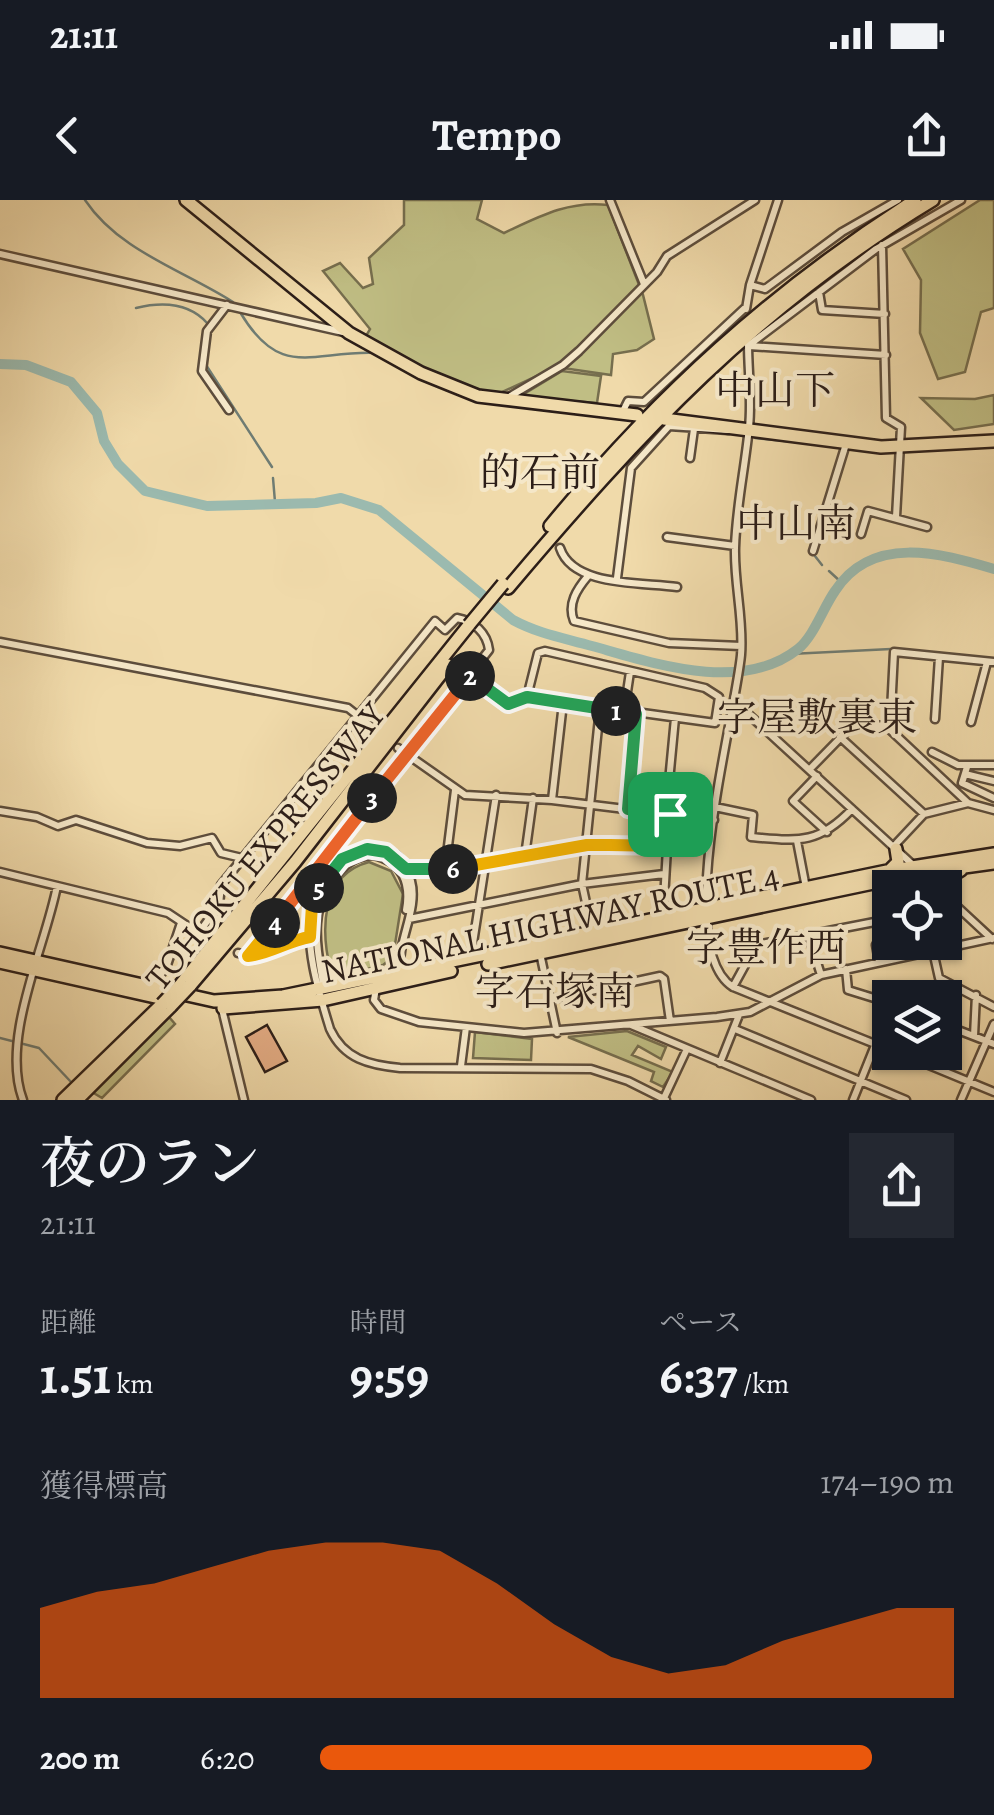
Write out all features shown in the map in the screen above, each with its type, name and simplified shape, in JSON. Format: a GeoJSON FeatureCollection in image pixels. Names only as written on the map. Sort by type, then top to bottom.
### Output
{"type":"FeatureCollection","features":[{"type":"Feature","properties":{"kind":"highway"},"geometry":{"type":"LineString","coordinates":[[186,200],[349,333],[421,373],[478,396],[637,415]]}},
{"type":"Feature","properties":{"kind":"highway"},"geometry":{"type":"LineString","coordinates":[[505,586],[628,435],[704,358],[826,259],[914,200]]}},
{"type":"Feature","properties":{"kind":"highway"},"geometry":{"type":"LineString","coordinates":[[505,586],[636,441],[734,344],[843,258],[933,200]]}},
{"type":"Feature","properties":{"kind":"highway"},"geometry":{"type":"LineString","coordinates":[[664,419],[897,448],[994,442]]}},
{"type":"Feature","properties":{"kind":"highway","name":"TOHOKU EXPRESSWAY"},"geometry":{"type":"LineString","coordinates":[[70,1098],[185,985],[304,850],[505,586]]}},
{"type":"Feature","properties":{"kind":"highway"},"geometry":{"type":"LineString","coordinates":[[888,870],[898,862],[895,848]]}},
{"type":"Feature","properties":{"kind":"highway","name":"NATIONAL HIGHWAY ROUTE 4"},"geometry":{"type":"LineString","coordinates":[[918,870],[994,854]]}},
{"type":"Feature","properties":{"kind":"highway"},"geometry":{"type":"LineString","coordinates":[[962,871],[994,863]]}},
{"type":"Feature","properties":{"kind":"highway","name":"NATIONAL HIGHWAY ROUTE 4"},"geometry":{"type":"LineString","coordinates":[[918,870],[994,863]]}},
{"type":"Feature","properties":{"kind":"highway","name":"NATIONAL HIGHWAY ROUTE 4"},"geometry":{"type":"LineString","coordinates":[[706,914],[872,874]]}},
{"type":"Feature","properties":{"kind":"highway","name":"NATIONAL HIGHWAY ROUTE 4"},"geometry":{"type":"LineString","coordinates":[[0,962],[214,1000],[322,993],[403,972],[593,938],[872,880]]}},
{"type":"Feature","properties":{"kind":"highway","name":"NATIONAL HIGHWAY ROUTE 4"},"geometry":{"type":"LineString","coordinates":[[0,954],[34,966],[222,1008],[377,986],[540,954],[593,938]]}},
{"type":"Feature","properties":{"kind":"street"},"geometry":{"type":"LineString","coordinates":[[610,200],[644,284]]}},
{"type":"Feature","properties":{"kind":"street"},"geometry":{"type":"LineString","coordinates":[[505,401],[563,366],[605,328],[667,256],[754,200]]}},
{"type":"Feature","properties":{"kind":"street"},"geometry":{"type":"LineString","coordinates":[[623,413],[628,401],[644,402],[746,309],[750,284],[778,200]]}},
{"type":"Feature","properties":{"kind":"street"},"geometry":{"type":"LineString","coordinates":[[750,284],[765,289],[842,232],[898,200]]}},
{"type":"Feature","properties":{"kind":"street"},"geometry":{"type":"LineString","coordinates":[[748,345],[882,245],[961,200]]}},
{"type":"Feature","properties":{"kind":"street"},"geometry":{"type":"LineString","coordinates":[[882,245],[886,418],[901,427],[897,448],[900,500],[896,517]]}},
{"type":"Feature","properties":{"kind":"street"},"geometry":{"type":"LineString","coordinates":[[0,254],[349,333]]}},
{"type":"Feature","properties":{"kind":"street"},"geometry":{"type":"LineString","coordinates":[[819,291],[822,310],[885,314]]}},
{"type":"Feature","properties":{"kind":"street"},"geometry":{"type":"LineString","coordinates":[[227,305],[207,330],[202,370],[228,410]]}},
{"type":"Feature","properties":{"kind":"street"},"geometry":{"type":"LineString","coordinates":[[748,345],[886,355]]}},
{"type":"Feature","properties":{"kind":"street"},"geometry":{"type":"LineString","coordinates":[[748,345],[749,430],[735,546],[741,647],[720,758],[706,914],[716,969],[732,987],[872,1043]]}},
{"type":"Feature","properties":{"kind":"street"},"geometry":{"type":"LineString","coordinates":[[560,548],[569,567],[616,582],[634,461],[664,428],[724,432],[730,428]]}},
{"type":"Feature","properties":{"kind":"street"},"geometry":{"type":"LineString","coordinates":[[690,458],[694,429]]}},
{"type":"Feature","properties":{"kind":"street"},"geometry":{"type":"LineString","coordinates":[[813,551],[846,443]]}},
{"type":"Feature","properties":{"kind":"street"},"geometry":{"type":"LineString","coordinates":[[861,534],[868,511],[927,527]]}},
{"type":"Feature","properties":{"kind":"street"},"geometry":{"type":"LineString","coordinates":[[667,537],[735,546]]}},
{"type":"Feature","properties":{"kind":"street"},"geometry":{"type":"LineString","coordinates":[[588,576],[575,592],[571,613],[574,621],[670,644],[741,647]]}},
{"type":"Feature","properties":{"kind":"street"},"geometry":{"type":"LineString","coordinates":[[617,578],[677,587]]}},
{"type":"Feature","properties":{"kind":"street"},"geometry":{"type":"LineString","coordinates":[[0,872],[168,913],[201,936],[219,905],[221,885],[435,621],[445,630],[457,618],[465,619],[484,633],[489,650],[248,956]]}},
{"type":"Feature","properties":{"kind":"street"},"geometry":{"type":"LineString","coordinates":[[0,642],[348,708],[376,730]]}},
{"type":"Feature","properties":{"kind":"street"},"geometry":{"type":"LineString","coordinates":[[470,676],[508,704],[527,697],[716,723],[719,697],[705,688],[540,651],[527,697]]}},
{"type":"Feature","properties":{"kind":"street"},"geometry":{"type":"LineString","coordinates":[[885,726],[892,711],[894,652],[990,662],[971,722]]}},
{"type":"Feature","properties":{"kind":"street"},"geometry":{"type":"LineString","coordinates":[[936,719],[939,657]]}},
{"type":"Feature","properties":{"kind":"street"},"geometry":{"type":"LineString","coordinates":[[624,712],[630,672]]}},
{"type":"Feature","properties":{"kind":"street"},"geometry":{"type":"LineString","coordinates":[[733,700],[918,870]]}},
{"type":"Feature","properties":{"kind":"street"},"geometry":{"type":"LineString","coordinates":[[552,800],[563,703]]}},
{"type":"Feature","properties":{"kind":"street"},"geometry":{"type":"LineString","coordinates":[[593,938],[582,884],[600,708]]}},
{"type":"Feature","properties":{"kind":"street"},"geometry":{"type":"LineString","coordinates":[[628,809],[636,714]]}},
{"type":"Feature","properties":{"kind":"street"},"geometry":{"type":"LineString","coordinates":[[663,923],[675,718]]}},
{"type":"Feature","properties":{"kind":"street"},"geometry":{"type":"LineString","coordinates":[[810,769],[850,728],[885,726],[968,803],[994,810]]}},
{"type":"Feature","properties":{"kind":"street"},"geometry":{"type":"LineString","coordinates":[[840,737],[924,814]]}},
{"type":"Feature","properties":{"kind":"street"},"geometry":{"type":"LineString","coordinates":[[398,748],[465,795],[496,794],[714,820]]}},
{"type":"Feature","properties":{"kind":"street"},"geometry":{"type":"LineString","coordinates":[[932,752],[994,781]]}},
{"type":"Feature","properties":{"kind":"street"},"geometry":{"type":"LineString","coordinates":[[930,767],[941,756]]}},
{"type":"Feature","properties":{"kind":"street"},"geometry":{"type":"LineString","coordinates":[[966,770],[994,764]]}},
{"type":"Feature","properties":{"kind":"street"},"geometry":{"type":"LineString","coordinates":[[966,770],[962,782],[994,797]]}},
{"type":"Feature","properties":{"kind":"street"},"geometry":{"type":"LineString","coordinates":[[817,776],[793,801],[827,832]]}},
{"type":"Feature","properties":{"kind":"street"},"geometry":{"type":"LineString","coordinates":[[445,870],[454,790]]}},
{"type":"Feature","properties":{"kind":"street"},"geometry":{"type":"LineString","coordinates":[[470,960],[496,794]]}},
{"type":"Feature","properties":{"kind":"street"},"geometry":{"type":"LineString","coordinates":[[525,856],[533,798]]}},
{"type":"Feature","properties":{"kind":"street"},"geometry":{"type":"LineString","coordinates":[[895,848],[924,814],[968,803]]}},
{"type":"Feature","properties":{"kind":"street"},"geometry":{"type":"LineString","coordinates":[[715,807],[752,815],[751,836],[798,840],[827,832],[852,808]]}},
{"type":"Feature","properties":{"kind":"street"},"geometry":{"type":"LineString","coordinates":[[0,810],[37,817],[58,826],[76,820],[146,843],[180,846],[212,838],[221,853],[242,858]]}},
{"type":"Feature","properties":{"kind":"street"},"geometry":{"type":"LineString","coordinates":[[798,840],[806,888]]}},
{"type":"Feature","properties":{"kind":"street"},"geometry":{"type":"LineString","coordinates":[[406,869],[445,870],[587,845],[666,846]]}},
{"type":"Feature","properties":{"kind":"street"},"geometry":{"type":"LineString","coordinates":[[403,972],[399,968],[413,893],[406,869],[395,857],[376,850],[358,851],[342,859],[316,893],[310,937],[336,1041],[353,1058],[370,1065],[400,1068],[591,1068],[665,1099],[686,1050]]}},
{"type":"Feature","properties":{"kind":"street"},"geometry":{"type":"LineString","coordinates":[[322,993],[316,940],[322,898],[347,864],[365,856],[379,856],[400,869],[407,886],[396,964],[386,974],[351,984]]}},
{"type":"Feature","properties":{"kind":"street"},"geometry":{"type":"LineString","coordinates":[[408,920],[582,884],[664,874]]}},
{"type":"Feature","properties":{"kind":"street"},"geometry":{"type":"LineString","coordinates":[[23,1100],[14,1078],[15,1036],[57,886]]}},
{"type":"Feature","properties":{"kind":"street"},"geometry":{"type":"LineString","coordinates":[[962,910],[994,939]]}},
{"type":"Feature","properties":{"kind":"street"},"geometry":{"type":"LineString","coordinates":[[732,987],[756,945],[872,922]]}},
{"type":"Feature","properties":{"kind":"street"},"geometry":{"type":"LineString","coordinates":[[152,989],[181,924]]}},
{"type":"Feature","properties":{"kind":"street"},"geometry":{"type":"LineString","coordinates":[[808,934],[821,975]]}},
{"type":"Feature","properties":{"kind":"street"},"geometry":{"type":"LineString","coordinates":[[238,953],[264,954],[282,942],[310,937]]}},
{"type":"Feature","properties":{"kind":"street"},"geometry":{"type":"LineString","coordinates":[[962,943],[994,939]]}},
{"type":"Feature","properties":{"kind":"street"},"geometry":{"type":"LineString","coordinates":[[540,954],[557,1032]]}},
{"type":"Feature","properties":{"kind":"street"},"geometry":{"type":"LineString","coordinates":[[377,986],[374,1000],[381,1009],[419,1022],[557,1032],[739,1014],[821,975],[886,960]]}},
{"type":"Feature","properties":{"kind":"street"},"geometry":{"type":"LineString","coordinates":[[935,960],[939,978],[994,1006]]}},
{"type":"Feature","properties":{"kind":"street"},"geometry":{"type":"LineString","coordinates":[[846,969],[848,990],[872,999]]}},
{"type":"Feature","properties":{"kind":"street"},"geometry":{"type":"LineString","coordinates":[[549,1000],[660,976],[664,979],[670,1021]]}},
{"type":"Feature","properties":{"kind":"street"},"geometry":{"type":"LineString","coordinates":[[974,1036],[976,996]]}},
{"type":"Feature","properties":{"kind":"street"},"geometry":{"type":"LineString","coordinates":[[222,1008],[244,1100]]}},
{"type":"Feature","properties":{"kind":"street"},"geometry":{"type":"LineString","coordinates":[[720,1063],[739,1014]]}},
{"type":"Feature","properties":{"kind":"street"},"geometry":{"type":"LineString","coordinates":[[630,1024],[811,1100]]}},
{"type":"Feature","properties":{"kind":"street"},"geometry":{"type":"LineString","coordinates":[[962,1100],[991,1043],[994,1024]]}},
{"type":"Feature","properties":{"kind":"street"},"geometry":{"type":"LineString","coordinates":[[461,1066],[466,1027]]}},
{"type":"Feature","properties":{"kind":"street"},"geometry":{"type":"LineString","coordinates":[[735,1030],[906,1100]]}},
{"type":"Feature","properties":{"kind":"street"},"geometry":{"type":"LineString","coordinates":[[962,1031],[991,1043]]}},
{"type":"Feature","properties":{"kind":"street"},"geometry":{"type":"LineString","coordinates":[[853,1100],[872,1051]]}},
{"type":"Feature","properties":{"kind":"street"},"geometry":{"type":"LineString","coordinates":[[940,1070],[994,1092]]}},
{"type":"Feature","properties":{"kind":"shaded area"},"geometry":{"type":"Polygon","coordinates":[[[404,200],[482,200],[477,219],[504,233],[567,207],[608,205],[643,295],[654,339],[637,350],[613,354],[611,375],[556,367],[498,394],[446,378],[398,354],[366,336],[370,329],[323,271],[340,263],[363,288],[373,284],[369,258],[404,225],[404,200]]]}},
{"type":"Feature","properties":{"kind":"shaded area"},"geometry":{"type":"Polygon","coordinates":[[[980,200],[994,200],[994,308],[981,312],[965,372],[938,379],[920,333],[921,280],[903,249],[980,200]]]}},
{"type":"Feature","properties":{"kind":"shaded area"},"geometry":{"type":"Polygon","coordinates":[[[562,371],[601,376],[597,403],[519,397],[562,371]]]}},
{"type":"Feature","properties":{"kind":"shaded area"},"geometry":{"type":"Polygon","coordinates":[[[994,395],[994,424],[954,430],[921,398],[975,399],[994,395]]]}},
{"type":"Feature","properties":{"kind":"shaded area"},"geometry":{"type":"Polygon","coordinates":[[[369,862],[391,871],[403,894],[393,957],[383,965],[340,976],[331,972],[328,957],[328,907],[341,879],[369,862]]]}},
{"type":"Feature","properties":{"kind":"shaded area"},"geometry":{"type":"Polygon","coordinates":[[[169,1017],[175,1024],[102,1098],[92,1092],[169,1017]]]}},
{"type":"Feature","properties":{"kind":"shaded area"},"geometry":{"type":"Polygon","coordinates":[[[627,1031],[666,1047],[661,1059],[638,1046],[632,1055],[673,1072],[663,1087],[651,1081],[654,1072],[568,1037],[627,1031]]]}},
{"type":"Feature","properties":{"kind":"shaded area"},"geometry":{"type":"Polygon","coordinates":[[[475,1032],[532,1039],[531,1060],[473,1058],[475,1032]]]}},
{"type":"Feature","properties":{"kind":"building"},"geometry":{"type":"Polygon","coordinates":[[[267,1025],[287,1061],[265,1072],[246,1037],[267,1025]]]}},
{"type":"Feature","properties":{"kind":"waterway"},"geometry":{"type":"LineString","coordinates":[[85,200],[115,233],[233,302]]}},
{"type":"Feature","properties":{"kind":"waterway"},"geometry":{"type":"LineString","coordinates":[[136,308],[174,306],[192,311],[208,324]]}},
{"type":"Feature","properties":{"kind":"waterway"},"geometry":{"type":"LineString","coordinates":[[240,312],[255,333],[284,355],[376,353]]}},
{"type":"Feature","properties":{"kind":"waterway"},"geometry":{"type":"LineString","coordinates":[[210,333],[206,365],[272,467]]}},
{"type":"Feature","properties":{"kind":"waterway"},"geometry":{"type":"LineString","coordinates":[[0,364],[26,365],[71,382],[97,413],[104,441],[118,464],[145,491],[207,506],[316,503],[341,498],[379,510],[513,620],[552,635],[669,666],[724,672],[750,670],[775,662],[804,643],[850,573],[887,555],[930,554],[994,569]]}},
{"type":"Feature","properties":{"kind":"waterway"},"geometry":{"type":"LineString","coordinates":[[607,417],[629,420]]}},
{"type":"Feature","properties":{"kind":"waterway"},"geometry":{"type":"LineString","coordinates":[[755,438],[795,442]]}},
{"type":"Feature","properties":{"kind":"waterway"},"geometry":{"type":"LineString","coordinates":[[813,444],[841,448],[840,453]]}},
{"type":"Feature","properties":{"kind":"waterway"},"geometry":{"type":"LineString","coordinates":[[273,478],[275,502]]}},
{"type":"Feature","properties":{"kind":"waterway"},"geometry":{"type":"LineString","coordinates":[[811,551],[822,565]]}},
{"type":"Feature","properties":{"kind":"waterway"},"geometry":{"type":"LineString","coordinates":[[829,571],[841,582]]}},
{"type":"Feature","properties":{"kind":"waterway"},"geometry":{"type":"LineString","coordinates":[[790,654],[891,649]]}},
{"type":"Feature","properties":{"kind":"waterway"},"geometry":{"type":"LineString","coordinates":[[0,1038],[39,1048],[72,1083]]}},
{"type":"Feature","properties":{"kind":"district","name":"中山下"},"geometry":{"type":"Point","coordinates":[775,390]}},
{"type":"Feature","properties":{"kind":"district","name":"的石前"},"geometry":{"type":"Point","coordinates":[540,472]}},
{"type":"Feature","properties":{"kind":"district","name":"中山南"},"geometry":{"type":"Point","coordinates":[796,523]}},
{"type":"Feature","properties":{"kind":"district","name":"字屋敷裏東"},"geometry":{"type":"Point","coordinates":[817,717]}},
{"type":"Feature","properties":{"kind":"district","name":"字豊作西"},"geometry":{"type":"Point","coordinates":[766,947]}},
{"type":"Feature","properties":{"kind":"district","name":"字石塚南"},"geometry":{"type":"Point","coordinates":[555,991]}},
{"type":"Feature","properties":{"kind":"route"},"geometry":{"type":"LineString","coordinates":[[470,676],[508,704],[527,697],[636,714],[628,809],[670,814],[666,846],[587,845],[445,870],[413,866],[406,869],[386,852],[358,851],[336,865],[316,893],[310,937],[282,942],[264,954],[248,956],[470,676]]}}]}
